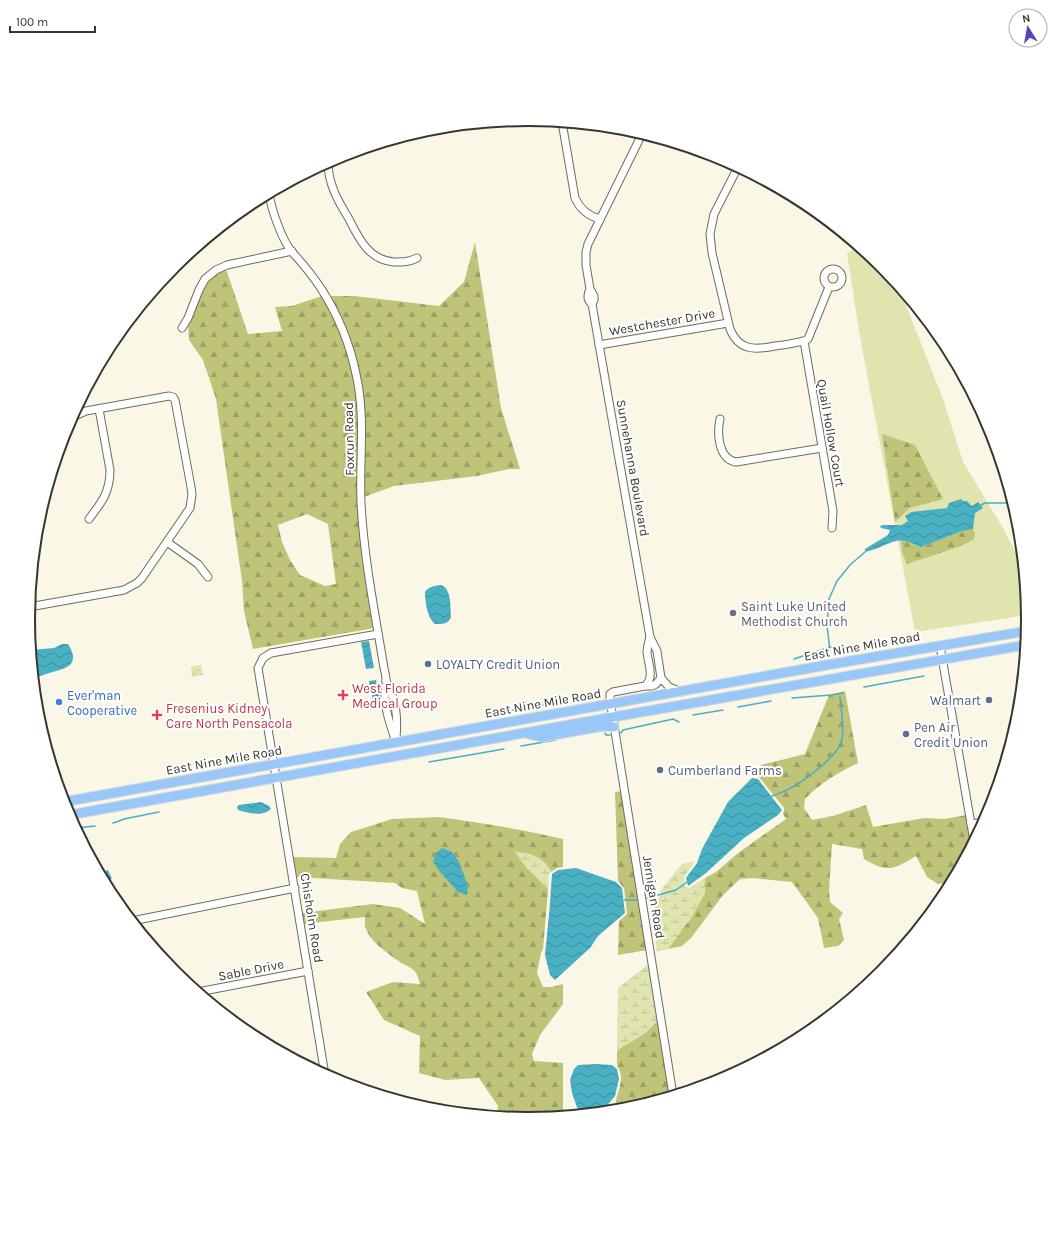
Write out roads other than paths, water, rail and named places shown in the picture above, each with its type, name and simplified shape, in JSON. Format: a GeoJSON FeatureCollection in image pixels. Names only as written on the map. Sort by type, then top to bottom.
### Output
{"type":"FeatureCollection","features":[{"type":"Feature","properties":{"kind":"main road","name":"East Nine Mile Road"},"geometry":{"type":"LineString","coordinates":[[70,801],[738,681],[1021,632]]}},
{"type":"Feature","properties":{"kind":"main road"},"geometry":{"type":"LineString","coordinates":[[959,656],[980,649],[1020,643]]}},
{"type":"Feature","properties":{"kind":"main road","name":"East Nine Mile Road"},"geometry":{"type":"LineString","coordinates":[[76,814],[959,656],[1020,647]]}},
{"type":"Feature","properties":{"kind":"main road"},"geometry":{"type":"LineString","coordinates":[[612,718],[616,711],[626,706],[725,688],[738,681]]}},
{"type":"Feature","properties":{"kind":"main road"},"geometry":{"type":"LineString","coordinates":[[525,733],[542,737],[598,726],[614,727]]}},
{"type":"Feature","properties":{"kind":"main road"},"geometry":{"type":"LineString","coordinates":[[298,774],[308,768],[380,755],[387,752],[396,742],[407,748],[416,749],[512,736]]}},
{"type":"Feature","properties":{"kind":"street"},"geometry":{"type":"LineString","coordinates":[[563,127],[575,198],[585,212],[595,218],[600,219]]}},
{"type":"Feature","properties":{"kind":"street","name":"Sunnehanna Boulevard"},"geometry":{"type":"LineString","coordinates":[[640,139],[588,244],[586,252],[586,265],[590,289],[587,296],[588,300],[592,304],[650,636],[657,651],[661,678]]}},
{"type":"Feature","properties":{"kind":"street"},"geometry":{"type":"LineString","coordinates":[[328,169],[329,176],[335,195],[361,242],[366,248],[376,257],[389,262],[410,262],[417,258]]}},
{"type":"Feature","properties":{"kind":"street"},"geometry":{"type":"LineString","coordinates":[[735,172],[714,214],[710,234],[712,253],[728,323],[732,334],[736,339],[740,343],[759,349],[804,342],[811,334],[829,287]]}},
{"type":"Feature","properties":{"kind":"street","name":"Foxrun Road"},"geometry":{"type":"LineString","coordinates":[[271,199],[281,233],[292,252],[309,271],[334,312],[344,334],[356,373],[362,411],[361,503],[364,538],[386,681],[393,694],[398,723],[396,742]]}},
{"type":"Feature","properties":{"kind":"street"},"geometry":{"type":"LineString","coordinates":[[182,328],[188,318],[199,290],[205,279],[210,274],[227,265],[292,252]]}},
{"type":"Feature","properties":{"kind":"street","name":"Westchester Drive"},"geometry":{"type":"LineString","coordinates":[[599,345],[728,323]]}},
{"type":"Feature","properties":{"kind":"street","name":"Quail Hollow Court"},"geometry":{"type":"LineString","coordinates":[[804,342],[833,511],[832,528]]}},
{"type":"Feature","properties":{"kind":"street"},"geometry":{"type":"LineString","coordinates":[[35,606],[124,590],[131,587],[142,578],[190,508],[192,494],[175,400],[173,397],[169,396],[81,413]]}},
{"type":"Feature","properties":{"kind":"street"},"geometry":{"type":"LineString","coordinates":[[89,519],[106,496],[110,480],[110,470],[99,409]]}},
{"type":"Feature","properties":{"kind":"street"},"geometry":{"type":"LineString","coordinates":[[720,419],[718,433],[722,452],[727,459],[732,462],[822,448]]}},
{"type":"Feature","properties":{"kind":"street"},"geometry":{"type":"LineString","coordinates":[[168,542],[198,564],[208,577]]}},
{"type":"Feature","properties":{"kind":"street","name":"Chisholm Road"},"geometry":{"type":"LineString","coordinates":[[325,1068],[258,670],[263,658],[271,653],[378,634]]}},
{"type":"Feature","properties":{"kind":"street","name":"Sunnehanna Boulevard"},"geometry":{"type":"LineString","coordinates":[[645,686],[651,677],[648,654],[650,636]]}},
{"type":"Feature","properties":{"kind":"street"},"geometry":{"type":"LineString","coordinates":[[940,646],[972,832]]}},
{"type":"Feature","properties":{"kind":"street"},"geometry":{"type":"LineString","coordinates":[[610,704],[610,694],[613,692],[652,686],[661,678],[669,687],[681,692]]}},
{"type":"Feature","properties":{"kind":"street","name":"Jernigan Road"},"geometry":{"type":"LineString","coordinates":[[610,704],[672,1090]]}},
{"type":"Feature","properties":{"kind":"street"},"geometry":{"type":"LineString","coordinates":[[971,824],[976,823]]}},
{"type":"Feature","properties":{"kind":"street"},"geometry":{"type":"LineString","coordinates":[[138,920],[295,888]]}},
{"type":"Feature","properties":{"kind":"street","name":"Sable Drive"},"geometry":{"type":"LineString","coordinates":[[204,991],[308,971]]}},
{"type":"Feature","properties":{"kind":"water"},"geometry":{"type":"Polygon","coordinates":[[[961,499],[963,501],[967,501],[972,506],[978,502],[983,508],[975,513],[973,529],[962,531],[921,547],[909,542],[899,541],[892,542],[865,552],[865,549],[888,535],[890,530],[881,528],[880,526],[902,525],[908,521],[905,516],[911,512],[947,508],[949,503],[961,499]]]}},
{"type":"Feature","properties":{"kind":"water"},"geometry":{"type":"Polygon","coordinates":[[[441,585],[445,587],[449,594],[451,617],[443,624],[435,624],[428,614],[425,592],[430,587],[441,585]]]}},
{"type":"Feature","properties":{"kind":"water"},"geometry":{"type":"Polygon","coordinates":[[[369,641],[374,668],[366,669],[361,642],[369,641]]]}},
{"type":"Feature","properties":{"kind":"water"},"geometry":{"type":"Polygon","coordinates":[[[62,644],[68,644],[73,654],[72,662],[70,665],[62,669],[38,677],[36,650],[54,648],[62,644]]]}},
{"type":"Feature","properties":{"kind":"water"},"geometry":{"type":"Polygon","coordinates":[[[376,680],[382,709],[375,710],[369,681],[376,680]]]}},
{"type":"Feature","properties":{"kind":"water"},"geometry":{"type":"Polygon","coordinates":[[[752,778],[758,779],[782,810],[778,815],[744,838],[706,873],[688,886],[686,878],[697,863],[702,849],[728,802],[752,778]]]}},
{"type":"Feature","properties":{"kind":"water"},"geometry":{"type":"Polygon","coordinates":[[[261,802],[269,806],[271,809],[263,813],[255,814],[238,810],[237,807],[239,805],[261,802]]]}},
{"type":"Feature","properties":{"kind":"water"},"geometry":{"type":"Polygon","coordinates":[[[442,848],[452,852],[459,862],[468,886],[467,895],[458,892],[433,862],[436,853],[442,848]]]}},
{"type":"Feature","properties":{"kind":"water"},"geometry":{"type":"Polygon","coordinates":[[[576,868],[616,882],[622,888],[625,913],[598,936],[590,948],[555,980],[550,975],[545,955],[552,874],[558,870],[576,868]]]}},
{"type":"Feature","properties":{"kind":"water"},"geometry":{"type":"Polygon","coordinates":[[[108,870],[112,879],[110,880],[105,871],[108,870]]]}},
{"type":"Feature","properties":{"kind":"water"},"geometry":{"type":"Polygon","coordinates":[[[578,1065],[612,1065],[617,1069],[619,1079],[615,1096],[607,1106],[578,1109],[572,1093],[570,1080],[574,1069],[578,1065]]]}},
{"type":"Feature","properties":{"kind":"waterway"},"geometry":{"type":"LineString","coordinates":[[981,505],[985,503],[1007,503]]}},
{"type":"Feature","properties":{"kind":"waterway"},"geometry":{"type":"LineString","coordinates":[[830,651],[827,625],[829,599],[837,581],[850,565],[865,552]]}},
{"type":"Feature","properties":{"kind":"waterway"},"geometry":{"type":"LineString","coordinates":[[794,659],[830,647],[846,646]]}},
{"type":"Feature","properties":{"kind":"waterway"},"geometry":{"type":"LineString","coordinates":[[864,687],[924,676]]}},
{"type":"Feature","properties":{"kind":"waterway"},"geometry":{"type":"LineString","coordinates":[[792,698],[843,693]]}},
{"type":"Feature","properties":{"kind":"waterway"},"geometry":{"type":"LineString","coordinates":[[772,796],[803,781],[826,762],[838,749],[843,733],[840,697]]}},
{"type":"Feature","properties":{"kind":"waterway"},"geometry":{"type":"LineString","coordinates":[[738,707],[771,701]]}},
{"type":"Feature","properties":{"kind":"waterway"},"geometry":{"type":"LineString","coordinates":[[537,706],[548,704]]}},
{"type":"Feature","properties":{"kind":"waterway"},"geometry":{"type":"LineString","coordinates":[[496,713],[515,710]]}},
{"type":"Feature","properties":{"kind":"waterway"},"geometry":{"type":"LineString","coordinates":[[693,715],[723,710]]}},
{"type":"Feature","properties":{"kind":"waterway"},"geometry":{"type":"LineString","coordinates":[[673,719],[679,722]]}},
{"type":"Feature","properties":{"kind":"waterway"},"geometry":{"type":"LineString","coordinates":[[621,733],[623,730],[673,719]]}},
{"type":"Feature","properties":{"kind":"waterway"},"geometry":{"type":"LineString","coordinates":[[605,733],[606,735],[610,735]]}},
{"type":"Feature","properties":{"kind":"waterway"},"geometry":{"type":"LineString","coordinates":[[521,746],[556,740]]}},
{"type":"Feature","properties":{"kind":"waterway"},"geometry":{"type":"LineString","coordinates":[[429,762],[504,749]]}},
{"type":"Feature","properties":{"kind":"waterway"},"geometry":{"type":"LineString","coordinates":[[113,823],[124,819],[159,812]]}},
{"type":"Feature","properties":{"kind":"waterway"},"geometry":{"type":"LineString","coordinates":[[82,827],[95,826]]}},
{"type":"Feature","properties":{"kind":"waterway"},"geometry":{"type":"LineString","coordinates":[[647,898],[676,890],[687,882]]}},
{"type":"Feature","properties":{"kind":"waterway"},"geometry":{"type":"LineString","coordinates":[[624,900],[637,900]]}},
{"type":"Feature","properties":{"kind":"place","name":"Saint Luke United Methodist Church"},"geometry":{"type":"Point","coordinates":[733,613]}},
{"type":"Feature","properties":{"kind":"place","name":"LOYALTY Credit Union"},"geometry":{"type":"Point","coordinates":[428,664]}},
{"type":"Feature","properties":{"kind":"place","name":"West Florida Medical Group"},"geometry":{"type":"Point","coordinates":[343,695]}},
{"type":"Feature","properties":{"kind":"place","name":"Walmart"},"geometry":{"type":"Point","coordinates":[989,700]}},
{"type":"Feature","properties":{"kind":"place","name":"Ever'man Cooperative"},"geometry":{"type":"Point","coordinates":[59,702]}},
{"type":"Feature","properties":{"kind":"place","name":"Fresenius Kidney Care North Pensacola"},"geometry":{"type":"Point","coordinates":[157,715]}},
{"type":"Feature","properties":{"kind":"place","name":"Pen Air Credit Union"},"geometry":{"type":"Point","coordinates":[906,734]}},
{"type":"Feature","properties":{"kind":"place","name":"Cumberland Farms"},"geometry":{"type":"Point","coordinates":[660,770]}}]}
